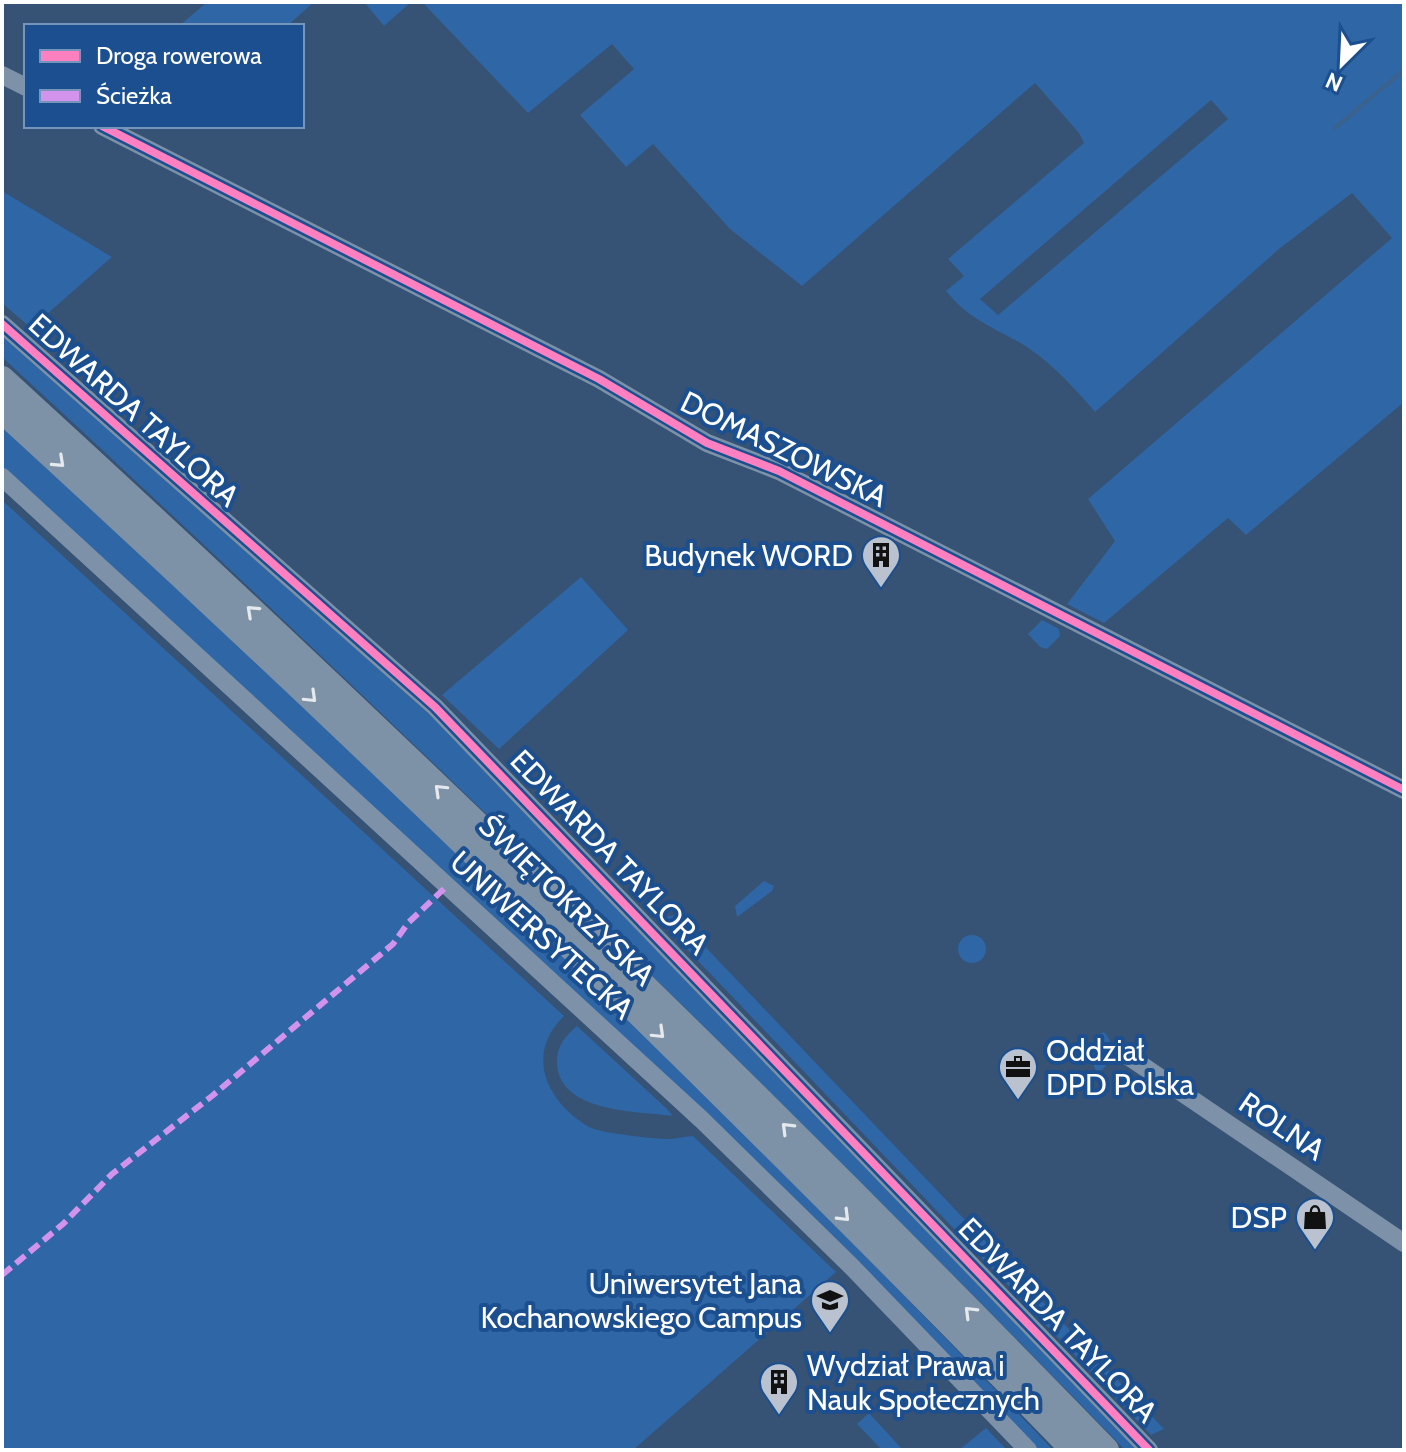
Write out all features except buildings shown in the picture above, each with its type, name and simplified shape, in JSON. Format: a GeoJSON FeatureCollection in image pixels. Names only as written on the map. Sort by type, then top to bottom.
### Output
{"type":"FeatureCollection","features":[{"type":"Feature","properties":{"kind":"highway","name":"ŚWIĘTOKRZYSKA"},"geometry":{"type":"LineString","coordinates":[[2,379],[239,598],[586,931],[1106,1450]]}},
{"type":"Feature","properties":{"kind":"highway","name":"ŚWIĘTOKRZYSKA"},"geometry":{"type":"LineString","coordinates":[[2,410],[490,869],[793,1166],[1074,1450]]}},
{"type":"Feature","properties":{"kind":"street"},"geometry":{"type":"LineString","coordinates":[[2,75],[24,86]]}},
{"type":"Feature","properties":{"kind":"street","name":"DOMASZOWSKA"},"geometry":{"type":"LineString","coordinates":[[106,128],[609,384],[707,443],[779,471],[1404,790]]}},
{"type":"Feature","properties":{"kind":"street","name":"EDWARDA TAYLORA"},"geometry":{"type":"LineString","coordinates":[[2,324],[435,707],[1149,1450]]}},
{"type":"Feature","properties":{"kind":"street","name":"UNIWERSYTECKA"},"geometry":{"type":"LineString","coordinates":[[2,477],[702,1120],[852,1267],[1028,1450]]}},
{"type":"Feature","properties":{"kind":"street","name":"ROLNA"},"geometry":{"type":"LineString","coordinates":[[1128,1056],[1404,1243]]}},
{"type":"Feature","properties":{"kind":"shaded area"},"geometry":{"type":"Polygon","coordinates":[[[207,2],[314,2],[289,24],[181,24],[207,2]]]}},
{"type":"Feature","properties":{"kind":"shaded area"},"geometry":{"type":"Polygon","coordinates":[[[364,2],[411,2],[384,26],[364,2]]]}},
{"type":"Feature","properties":{"kind":"shaded area"},"geometry":{"type":"Polygon","coordinates":[[[422,2],[1404,2],[1404,402],[1246,535],[1228,518],[1104,623],[1067,604],[1115,541],[1088,499],[1392,238],[1352,193],[1279,249],[1095,412],[1046,361],[974,317],[946,291],[964,276],[948,259],[1084,143],[1079,133],[1035,83],[802,286],[730,229],[653,144],[626,167],[580,115],[634,69],[612,44],[528,113],[422,2]],[[1211,100],[980,299],[998,315],[1228,119],[1211,100]]]}},
{"type":"Feature","properties":{"kind":"shaded area"},"geometry":{"type":"Polygon","coordinates":[[[2,191],[112,257],[31,328],[2,303],[2,191]]]}},
{"type":"Feature","properties":{"kind":"shaded area"},"geometry":{"type":"Polygon","coordinates":[[[2,334],[455,737],[1140,1450],[1125,1450],[850,1171],[571,896],[146,490],[2,357],[2,334]]]}},
{"type":"Feature","properties":{"kind":"shaded area"},"geometry":{"type":"Polygon","coordinates":[[[2,427],[404,802],[668,1058],[1053,1450],[1039,1450],[2,471],[2,427]]]}},
{"type":"Feature","properties":{"kind":"shaded area"},"geometry":{"type":"Polygon","coordinates":[[[2,500],[564,1016],[545,1046],[543,1062],[552,1091],[574,1117],[595,1129],[640,1137],[669,1139],[693,1136],[836,1272],[633,1450],[2,1450],[2,500]]]}},
{"type":"Feature","properties":{"kind":"shaded area"},"geometry":{"type":"Polygon","coordinates":[[[581,577],[628,630],[499,749],[442,695],[581,577]]]}},
{"type":"Feature","properties":{"kind":"shaded area"},"geometry":{"type":"Polygon","coordinates":[[[1042,620],[1059,629],[1060,636],[1047,649],[1040,647],[1028,634],[1042,620]]]}},
{"type":"Feature","properties":{"kind":"shaded area"},"geometry":{"type":"Polygon","coordinates":[[[764,881],[774,886],[772,891],[737,917],[735,906],[764,881]]]}},
{"type":"Feature","properties":{"kind":"shaded area"},"geometry":{"type":"Polygon","coordinates":[[[675,915],[1164,1429],[1151,1435],[661,922],[665,917],[675,915]]]}},
{"type":"Feature","properties":{"kind":"shaded area"},"geometry":{"type":"Polygon","coordinates":[[[972,935],[982,939],[986,949],[982,959],[972,963],[962,959],[958,949],[962,939],[972,935]]]}},
{"type":"Feature","properties":{"kind":"shaded area"},"geometry":{"type":"Polygon","coordinates":[[[577,1026],[673,1116],[602,1106],[571,1092],[561,1079],[557,1057],[562,1042],[577,1026]]]}},
{"type":"Feature","properties":{"kind":"shaded area"},"geometry":{"type":"Polygon","coordinates":[[[1104,1032],[1110,1042],[1111,1056],[1102,1070],[1096,1071],[1093,1058],[1095,1044],[1097,1035],[1104,1032]]]}},
{"type":"Feature","properties":{"kind":"shaded area"},"geometry":{"type":"Polygon","coordinates":[[[869,1413],[903,1450],[882,1450],[857,1424],[869,1413]]]}},
{"type":"Feature","properties":{"kind":"shaded area"},"geometry":{"type":"Polygon","coordinates":[[[986,1428],[1007,1450],[959,1450],[986,1428]]]}},
{"type":"Feature","properties":{"kind":"waterway"},"geometry":{"type":"LineString","coordinates":[[1335,128],[1404,70]]}},
{"type":"Feature","properties":{"kind":"marked path"},"geometry":{"type":"LineString","coordinates":[[2,1275],[63,1224],[112,1174],[212,1096],[393,944],[408,923],[447,886]]}},
{"type":"Feature","properties":{"kind":"cycle path"},"geometry":{"type":"LineString","coordinates":[[106,128],[599,379],[707,443],[779,471],[1404,790]]}},
{"type":"Feature","properties":{"kind":"cycle path"},"geometry":{"type":"LineString","coordinates":[[2,324],[435,707],[1149,1450]]}},
{"type":"Feature","properties":{"kind":"place","name":"Budynek WORD"},"geometry":{"type":"Point","coordinates":[881,589]}},
{"type":"Feature","properties":{"kind":"place","name":"Oddział DPD Polska"},"geometry":{"type":"Point","coordinates":[1018,1101]}},
{"type":"Feature","properties":{"kind":"place","name":"DSP"},"geometry":{"type":"Point","coordinates":[1315,1251]}},
{"type":"Feature","properties":{"kind":"place","name":"Uniwersytet Jana Kochanowskiego Campus"},"geometry":{"type":"Point","coordinates":[830,1334]}},
{"type":"Feature","properties":{"kind":"place","name":"Wydział Prawa i Nauk Społecznych"},"geometry":{"type":"Point","coordinates":[779,1416]}}]}
